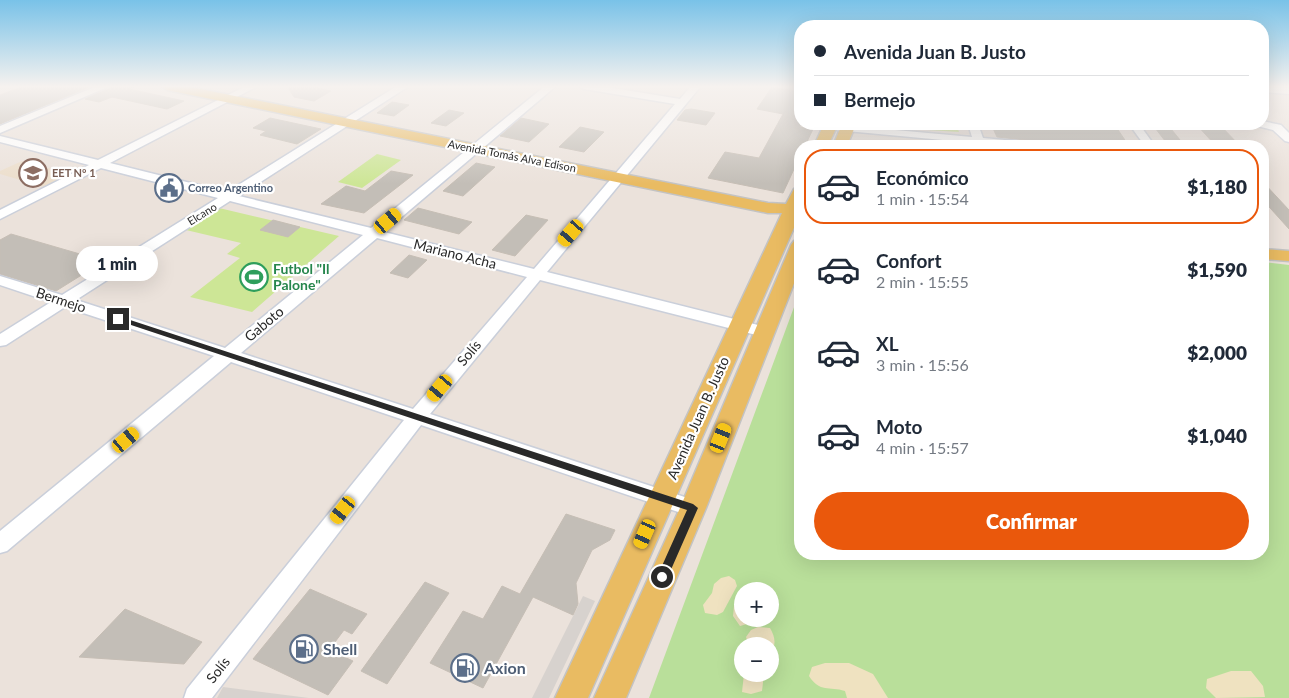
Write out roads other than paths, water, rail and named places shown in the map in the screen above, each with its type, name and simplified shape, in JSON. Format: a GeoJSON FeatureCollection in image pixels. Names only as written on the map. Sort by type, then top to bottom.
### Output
{"type":"FeatureCollection","features":[{"type":"Feature","properties":{"kind":"main road","name":"Avenida Tomás Alva Edison"},"geometry":{"type":"LineString","coordinates":[[351,119],[623,174],[787,204]]}},
{"type":"Feature","properties":{"kind":"main road","name":"Avenida Juan B. Justo"},"geometry":{"type":"LineString","coordinates":[[572,698],[739,326],[787,204]]}},
{"type":"Feature","properties":{"kind":"main road"},"geometry":{"type":"LineString","coordinates":[[1269,255],[1289,256]]}},
{"type":"Feature","properties":{"kind":"main road","name":"Avenida Juan B. Justo"},"geometry":{"type":"LineString","coordinates":[[610,698],[693,508],[794,260]]}},
{"type":"Feature","properties":{"kind":"street"},"geometry":{"type":"LineString","coordinates":[[0,130],[27,119]]}},
{"type":"Feature","properties":{"kind":"street"},"geometry":{"type":"LineString","coordinates":[[0,215],[190,119]]}},
{"type":"Feature","properties":{"kind":"street","name":"Elcano"},"geometry":{"type":"LineString","coordinates":[[0,341],[351,119]]}},
{"type":"Feature","properties":{"kind":"street","name":"Gaboto"},"geometry":{"type":"LineString","coordinates":[[3,538],[512,119]]}},
{"type":"Feature","properties":{"kind":"street","name":"Solís"},"geometry":{"type":"LineString","coordinates":[[196,698],[417,416],[535,274],[623,174],[668,119]]}},
{"type":"Feature","properties":{"kind":"street"},"geometry":{"type":"LineString","coordinates":[[1269,126],[1289,128]]}},
{"type":"Feature","properties":{"kind":"street"},"geometry":{"type":"LineString","coordinates":[[1276,127],[1289,139]]}},
{"type":"Feature","properties":{"kind":"street"},"geometry":{"type":"LineString","coordinates":[[871,130],[950,140]]}},
{"type":"Feature","properties":{"kind":"street","name":"Mariano Acha"},"geometry":{"type":"LineString","coordinates":[[0,139],[764,332]]}},
{"type":"Feature","properties":{"kind":"street","name":"Bermejo"},"geometry":{"type":"LineString","coordinates":[[0,280],[693,508]]}},
{"type":"Feature","properties":{"kind":"place","name":"EET Nº 1"},"geometry":{"type":"Point","coordinates":[33,173]}},
{"type":"Feature","properties":{"kind":"place","name":"Correo Argentino"},"geometry":{"type":"Point","coordinates":[169,188]}},
{"type":"Feature","properties":{"kind":"place","name":"Futbol \"Il Palone\""},"geometry":{"type":"Point","coordinates":[254,277]}},
{"type":"Feature","properties":{"kind":"place","name":"Shell"},"geometry":{"type":"Point","coordinates":[304,649]}},
{"type":"Feature","properties":{"kind":"place","name":"Axion"},"geometry":{"type":"Point","coordinates":[465,668]}}]}
